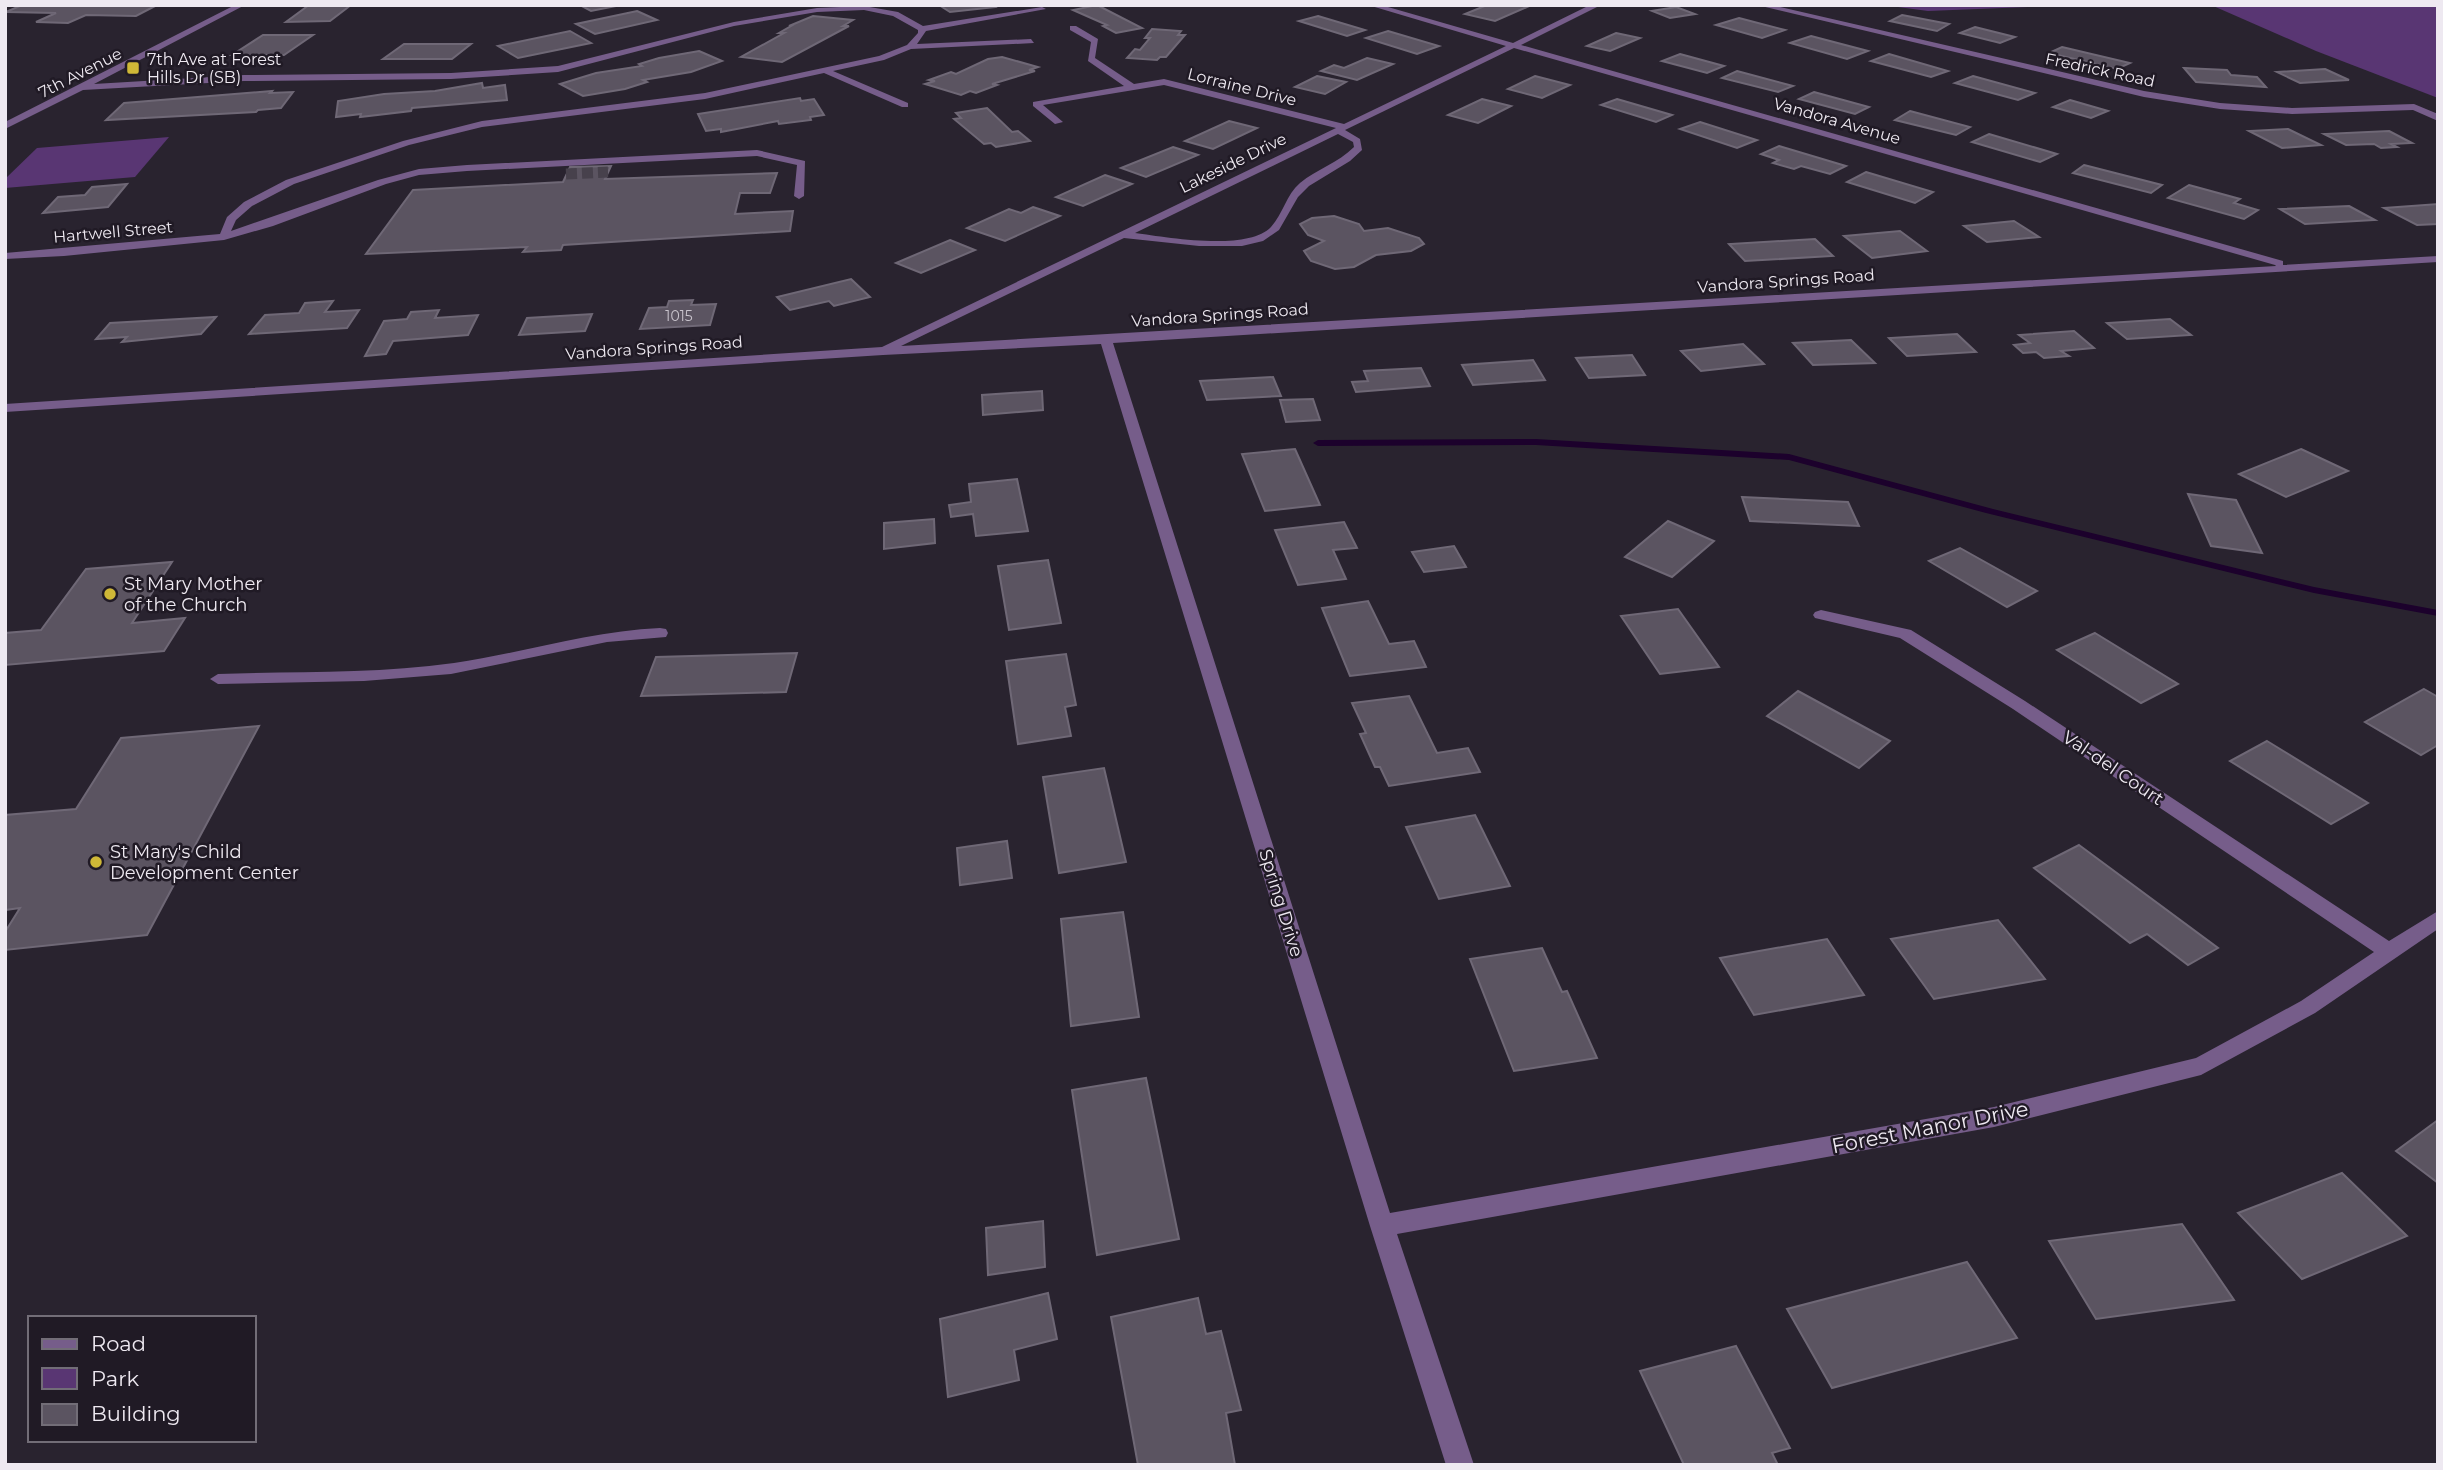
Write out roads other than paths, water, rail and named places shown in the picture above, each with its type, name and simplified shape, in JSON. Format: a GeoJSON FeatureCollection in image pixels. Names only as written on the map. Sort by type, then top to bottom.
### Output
{"type":"FeatureCollection","features":[{"type":"Feature","properties":{"kind":"street","name":"7th Avenue"},"geometry":{"type":"LineString","coordinates":[[5,126],[241,5]]}},
{"type":"Feature","properties":{"kind":"street","name":"Vandora Avenue"},"geometry":{"type":"LineString","coordinates":[[1372,5],[2292,267]]}},
{"type":"Feature","properties":{"kind":"street","name":"Lakeside Drive"},"geometry":{"type":"LineString","coordinates":[[883,351],[1597,5]]}},
{"type":"Feature","properties":{"kind":"street","name":"Fredrick Road"},"geometry":{"type":"LineString","coordinates":[[1761,5],[2065,78],[2170,98],[2220,106],[2291,111],[2414,107],[2438,118]]}},
{"type":"Feature","properties":{"kind":"street"},"geometry":{"type":"LineString","coordinates":[[83,87],[244,78],[452,76],[558,69],[734,24],[817,10],[864,8],[895,14],[922,29],[1042,9]]}},
{"type":"Feature","properties":{"kind":"street"},"geometry":{"type":"LineString","coordinates":[[1073,27],[1095,41],[1091,58],[1132,87]]}},
{"type":"Feature","properties":{"kind":"street"},"geometry":{"type":"LineString","coordinates":[[910,47],[922,29]]}},
{"type":"Feature","properties":{"kind":"street"},"geometry":{"type":"LineString","coordinates":[[224,237],[231,219],[248,204],[290,182],[406,143],[482,124],[705,96],[881,58],[910,47],[1031,41]]}},
{"type":"Feature","properties":{"kind":"street"},"geometry":{"type":"LineString","coordinates":[[822,69],[905,105]]}},
{"type":"Feature","properties":{"kind":"street","name":"Lorraine Drive"},"geometry":{"type":"LineString","coordinates":[[1058,122],[1036,104],[1164,82],[1341,129]]}},
{"type":"Feature","properties":{"kind":"street"},"geometry":{"type":"LineString","coordinates":[[2414,107],[2438,106]]}},
{"type":"Feature","properties":{"kind":"street"},"geometry":{"type":"LineString","coordinates":[[1121,234],[1179,242],[1228,243],[1255,240],[1273,232],[1292,196],[1306,182],[1351,157],[1359,148],[1357,141],[1341,129]]}},
{"type":"Feature","properties":{"kind":"street"},"geometry":{"type":"LineString","coordinates":[[608,172],[648,159],[757,153],[802,163],[799,196]]}},
{"type":"Feature","properties":{"kind":"street","name":"Hartwell Street"},"geometry":{"type":"LineString","coordinates":[[5,256],[64,253],[224,237],[269,224],[382,182],[419,172],[648,159]]}},
{"type":"Feature","properties":{"kind":"street"},"geometry":{"type":"LineString","coordinates":[[548,164],[566,174]]}},
{"type":"Feature","properties":{"kind":"street","name":"Vandora Springs Road"},"geometry":{"type":"LineString","coordinates":[[5,408],[883,351],[1106,340],[2438,259]]}},
{"type":"Feature","properties":{"kind":"street","name":"Spring Drive"},"geometry":{"type":"LineString","coordinates":[[1106,340],[1382,1226],[1460,1465]]}},
{"type":"Feature","properties":{"kind":"street","name":"Val-del Court"},"geometry":{"type":"LineString","coordinates":[[1822,615],[1905,634],[2019,705],[2391,953]]}},
{"type":"Feature","properties":{"kind":"street"},"geometry":{"type":"LineString","coordinates":[[218,679],[368,676],[452,668],[508,660],[570,644],[635,633],[660,633]]}},
{"type":"Feature","properties":{"kind":"street","name":"Forest Manor Drive"},"geometry":{"type":"LineString","coordinates":[[1382,1226],[1994,1116],[2201,1066],[2308,1007],[2438,919]]}},
{"type":"Feature","properties":{"kind":"waterway"},"geometry":{"type":"LineString","coordinates":[[1928,5],[2134,5]]}},
{"type":"Feature","properties":{"kind":"waterway"},"geometry":{"type":"LineString","coordinates":[[1318,443],[1536,442],[1789,457],[1990,511],[2314,590],[2438,613]]}},
{"type":"Feature","properties":{"kind":"tunnel"},"geometry":{"type":"LineString","coordinates":[[566,174],[608,172]]}},
{"type":"Feature","properties":{"kind":"place","name":"7th Ave at Forest Hills Dr (SB)"},"geometry":{"type":"Point","coordinates":[133,68]}},
{"type":"Feature","properties":{"kind":"place","name":"St Mary Mother of the Church"},"geometry":{"type":"Point","coordinates":[110,594]}},
{"type":"Feature","properties":{"kind":"place","name":"St Mary's Child Development Center"},"geometry":{"type":"Point","coordinates":[96,862]}}]}
